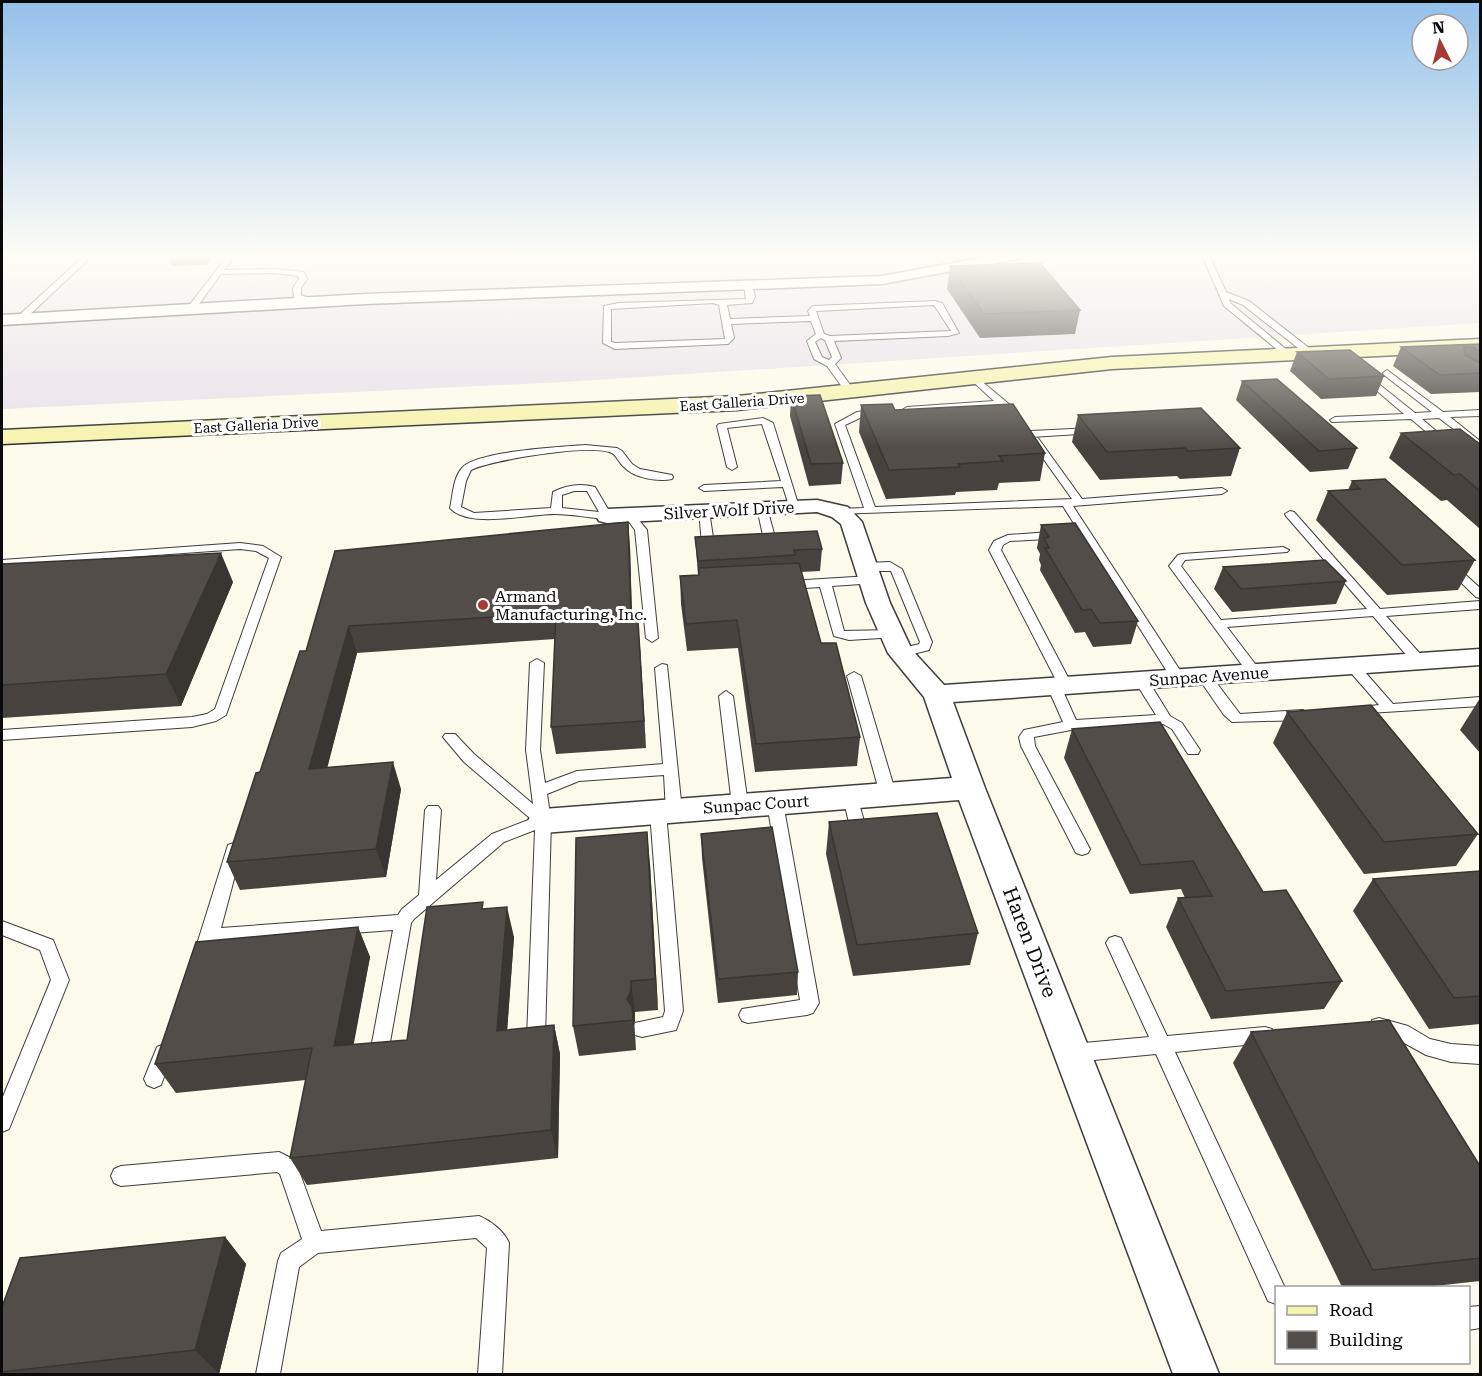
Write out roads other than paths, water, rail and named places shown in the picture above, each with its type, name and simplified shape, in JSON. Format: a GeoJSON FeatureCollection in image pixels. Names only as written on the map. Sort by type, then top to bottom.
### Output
{"type":"FeatureCollection","features":[{"type":"Feature","properties":{"kind":"main road","name":"East Galleria Drive"},"geometry":{"type":"LineString","coordinates":[[2,437],[692,406],[841,378],[973,377],[1112,363],[1480,333]]}},
{"type":"Feature","properties":{"kind":"main road","name":"East Galleria Drive"},"geometry":{"type":"LineString","coordinates":[[2,423],[709,390],[1063,353],[1480,345]]}},
{"type":"Feature","properties":{"kind":"street","name":"Silver Wolf Drive"},"geometry":{"type":"LineString","coordinates":[[597,520],[629,515],[818,506],[853,514]]}},
{"type":"Feature","properties":{"kind":"street","name":"Haren Drive"},"geometry":{"type":"LineString","coordinates":[[853,514],[868,573],[896,643],[937,694],[970,788],[1196,1374]]}},
{"type":"Feature","properties":{"kind":"street","name":"Sunpac Avenue"},"geometry":{"type":"LineString","coordinates":[[937,694],[1480,657]]}},
{"type":"Feature","properties":{"kind":"street","name":"Sunpac Court"},"geometry":{"type":"LineString","coordinates":[[543,821],[970,788]]}},
{"type":"Feature","properties":{"kind":"lane"},"geometry":{"type":"LineString","coordinates":[[607,319],[607,343],[615,346],[728,340],[730,338],[727,322],[788,319]]}},
{"type":"Feature","properties":{"kind":"lane"},"geometry":{"type":"LineString","coordinates":[[814,319],[820,335],[829,339],[955,333],[947,319]]}},
{"type":"Feature","properties":{"kind":"lane"},"geometry":{"type":"LineString","coordinates":[[1249,319],[1292,348]]}},
{"type":"Feature","properties":{"kind":"lane"},"geometry":{"type":"LineString","coordinates":[[1263,319],[1292,348]]}},
{"type":"Feature","properties":{"kind":"lane"},"geometry":{"type":"LineString","coordinates":[[820,335],[812,341],[818,359],[841,378]]}},
{"type":"Feature","properties":{"kind":"lane"},"geometry":{"type":"LineString","coordinates":[[829,339],[837,358],[841,378]]}},
{"type":"Feature","properties":{"kind":"lane"},"geometry":{"type":"LineString","coordinates":[[1359,372],[1457,453]]}},
{"type":"Feature","properties":{"kind":"lane"},"geometry":{"type":"LineString","coordinates":[[1387,373],[1480,445]]}},
{"type":"Feature","properties":{"kind":"lane"},"geometry":{"type":"LineString","coordinates":[[973,377],[1012,412]]}},
{"type":"Feature","properties":{"kind":"lane"},"geometry":{"type":"LineString","coordinates":[[896,411],[1002,403]]}},
{"type":"Feature","properties":{"kind":"lane"},"geometry":{"type":"LineString","coordinates":[[884,412],[860,414],[840,424],[853,514],[1222,491]]}},
{"type":"Feature","properties":{"kind":"lane"},"geometry":{"type":"LineString","coordinates":[[1335,420],[1480,413]]}},
{"type":"Feature","properties":{"kind":"lane"},"geometry":{"type":"LineString","coordinates":[[732,467],[722,426],[763,421],[769,424],[794,507]]}},
{"type":"Feature","properties":{"kind":"lane"},"geometry":{"type":"LineString","coordinates":[[1108,430],[1028,430],[1072,502],[1085,532],[1191,677],[1237,719],[1313,715]]}},
{"type":"Feature","properties":{"kind":"lane"},"geometry":{"type":"LineString","coordinates":[[556,511],[557,494],[572,488],[587,488],[591,489],[597,520],[556,511],[474,516],[462,513],[455,508],[464,472],[468,467],[489,459],[530,453],[604,447],[621,455],[627,466],[635,471],[668,477]]}},
{"type":"Feature","properties":{"kind":"lane"},"geometry":{"type":"LineString","coordinates":[[704,488],[788,484]]}},
{"type":"Feature","properties":{"kind":"lane"},"geometry":{"type":"LineString","coordinates":[[756,548],[766,547],[770,541],[762,508]]}},
{"type":"Feature","properties":{"kind":"lane"},"geometry":{"type":"LineString","coordinates":[[704,511],[710,548],[727,549]]}},
{"type":"Feature","properties":{"kind":"lane"},"geometry":{"type":"LineString","coordinates":[[1290,514],[1419,662]]}},
{"type":"Feature","properties":{"kind":"lane"},"geometry":{"type":"LineString","coordinates":[[629,515],[641,530],[652,638]]}},
{"type":"Feature","properties":{"kind":"lane"},"geometry":{"type":"LineString","coordinates":[[1071,725],[1060,686],[995,550],[998,543],[1008,538],[1085,532]]}},
{"type":"Feature","properties":{"kind":"lane"},"geometry":{"type":"LineString","coordinates":[[2,563],[240,546],[259,548],[275,557],[221,712],[211,718],[192,722],[2,735]]}},
{"type":"Feature","properties":{"kind":"lane"},"geometry":{"type":"LineString","coordinates":[[1255,673],[1175,566],[1182,557],[1283,550]]}},
{"type":"Feature","properties":{"kind":"lane"},"geometry":{"type":"LineString","coordinates":[[1439,555],[1480,594]]}},
{"type":"Feature","properties":{"kind":"lane"},"geometry":{"type":"LineString","coordinates":[[779,585],[825,583],[868,573]]}},
{"type":"Feature","properties":{"kind":"lane"},"geometry":{"type":"LineString","coordinates":[[825,583],[838,633],[896,643]]}},
{"type":"Feature","properties":{"kind":"lane"},"geometry":{"type":"LineString","coordinates":[[1218,624],[1480,605]]}},
{"type":"Feature","properties":{"kind":"lane"},"geometry":{"type":"LineString","coordinates":[[536,1038],[543,821],[533,750],[537,663]]}},
{"type":"Feature","properties":{"kind":"lane"},"geometry":{"type":"LineString","coordinates":[[1352,666],[1390,709]]}},
{"type":"Feature","properties":{"kind":"lane"},"geometry":{"type":"LineString","coordinates":[[642,1029],[669,1024],[674,1011],[666,811],[671,769],[662,668]]}},
{"type":"Feature","properties":{"kind":"lane"},"geometry":{"type":"LineString","coordinates":[[854,676],[888,794]]}},
{"type":"Feature","properties":{"kind":"lane"},"geometry":{"type":"LineString","coordinates":[[1141,680],[1165,719],[1177,726],[1193,750]]}},
{"type":"Feature","properties":{"kind":"lane"},"geometry":{"type":"LineString","coordinates":[[726,696],[740,806]]}},
{"type":"Feature","properties":{"kind":"lane"},"geometry":{"type":"LineString","coordinates":[[1346,712],[1480,702]]}},
{"type":"Feature","properties":{"kind":"lane"},"geometry":{"type":"LineString","coordinates":[[1082,849],[1065,813],[1048,788],[1026,737],[1029,733],[1071,725],[1165,719]]}},
{"type":"Feature","properties":{"kind":"lane"},"geometry":{"type":"LineString","coordinates":[[450,737],[469,758],[543,821]]}},
{"type":"Feature","properties":{"kind":"lane"},"geometry":{"type":"LineString","coordinates":[[539,791],[577,776],[671,769]]}},
{"type":"Feature","properties":{"kind":"lane"},"geometry":{"type":"LineString","coordinates":[[851,797],[860,828],[886,825]]}},
{"type":"Feature","properties":{"kind":"lane"},"geometry":{"type":"LineString","coordinates":[[748,1015],[807,1008],[810,1003],[775,803]]}},
{"type":"Feature","properties":{"kind":"lane"},"geometry":{"type":"LineString","coordinates":[[427,898],[433,810]]}},
{"type":"Feature","properties":{"kind":"lane"},"geometry":{"type":"LineString","coordinates":[[379,1059],[403,922],[427,898],[498,838],[543,821]]}},
{"type":"Feature","properties":{"kind":"lane"},"geometry":{"type":"LineString","coordinates":[[197,969],[210,936],[237,835]]}},
{"type":"Feature","properties":{"kind":"lane"},"geometry":{"type":"LineString","coordinates":[[210,936],[403,922]]}},
{"type":"Feature","properties":{"kind":"lane"},"geometry":{"type":"LineString","coordinates":[[2,927],[47,945],[60,980],[2,1122]]}},
{"type":"Feature","properties":{"kind":"lane"},"geometry":{"type":"LineString","coordinates":[[1115,943],[1275,1291]]}},
{"type":"Feature","properties":{"kind":"lane"},"geometry":{"type":"LineString","coordinates":[[1363,1026],[1374,1025],[1401,1032],[1426,1046],[1451,1053],[1480,1055]]}},
{"type":"Feature","properties":{"kind":"lane"},"geometry":{"type":"LineString","coordinates":[[1072,1053],[1279,1034]]}},
{"type":"Feature","properties":{"kind":"lane"},"geometry":{"type":"LineString","coordinates":[[154,1078],[171,1035]]}},
{"type":"Feature","properties":{"kind":"lane"},"geometry":{"type":"LineString","coordinates":[[121,1176],[279,1162],[288,1167],[314,1243]]}},
{"type":"Feature","properties":{"kind":"lane"},"geometry":{"type":"LineString","coordinates":[[268,1374],[289,1262],[314,1243],[479,1227],[498,1243],[490,1374]]}},
{"type":"Feature","properties":{"kind":"place","name":"Armand Manufacturing, Inc."},"geometry":{"type":"Point","coordinates":[483,605]}}]}
